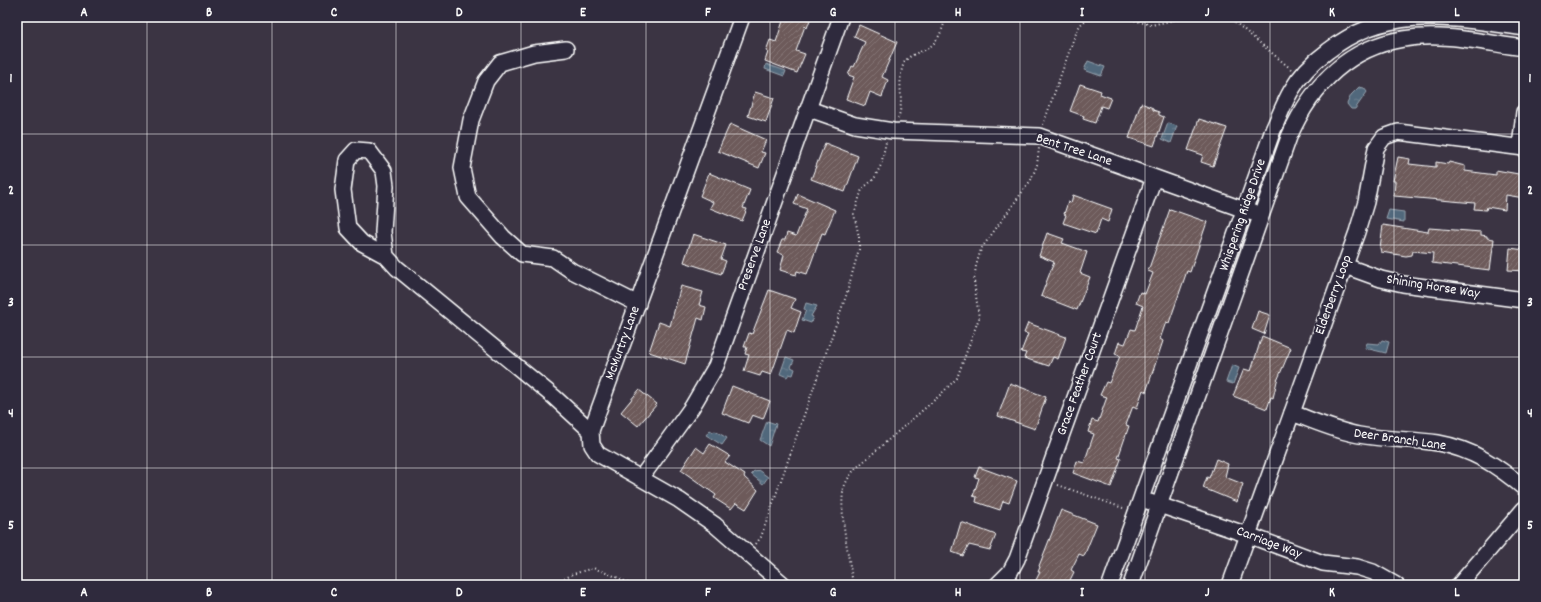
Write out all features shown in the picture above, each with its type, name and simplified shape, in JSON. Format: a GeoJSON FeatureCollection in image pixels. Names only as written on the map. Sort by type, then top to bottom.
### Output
{"type":"FeatureCollection","features":[{"type":"Feature","properties":{"kind":"street","name":"McMurtry Lane"},"geometry":{"type":"LineString","coordinates":[[591,431],[742,17]]}},
{"type":"Feature","properties":{"kind":"street","name":"Preserve Lane"},"geometry":{"type":"LineString","coordinates":[[641,478],[692,406],[716,366],[841,17]]}},
{"type":"Feature","properties":{"kind":"street","name":"Whispering Ridge Drive"},"geometry":{"type":"LineString","coordinates":[[1110,585],[1273,130],[1291,90],[1300,77],[1316,60],[1338,43],[1377,25],[1400,18],[1445,17],[1524,28]]}},
{"type":"Feature","properties":{"kind":"street","name":"Whispering Ridge Drive"},"geometry":{"type":"LineString","coordinates":[[1130,585],[1298,116],[1317,88],[1330,75],[1349,60],[1384,44],[1404,38],[1444,38],[1524,48]]}},
{"type":"Feature","properties":{"kind":"street"},"geometry":{"type":"LineString","coordinates":[[566,49],[534,53],[500,63],[486,81],[471,120],[462,168],[468,197],[502,237],[522,254],[553,258],[572,271],[638,304]]}},
{"type":"Feature","properties":{"kind":"street","name":"Bent Tree Lane"},"geometry":{"type":"LineString","coordinates":[[809,109],[855,125],[893,131],[1039,136],[1262,216]]}},
{"type":"Feature","properties":{"kind":"street"},"geometry":{"type":"LineString","coordinates":[[1522,147],[1524,112]]}},
{"type":"Feature","properties":{"kind":"street","name":"Elderberry Loop"},"geometry":{"type":"LineString","coordinates":[[1230,585],[1345,266],[1366,202],[1374,155],[1379,143],[1384,137],[1398,132],[1522,147]]}},
{"type":"Feature","properties":{"kind":"street"},"geometry":{"type":"LineString","coordinates":[[386,256],[383,232],[386,186],[384,171],[369,151],[356,150],[347,160],[343,190],[348,228],[362,243],[386,256],[397,268],[554,397],[591,431],[592,444],[598,454],[679,500],[715,525],[784,585]]}},
{"type":"Feature","properties":{"kind":"street","name":"Grace Feather Court"},"geometry":{"type":"LineString","coordinates":[[997,585],[1010,572],[1017,559],[1154,178]]}},
{"type":"Feature","properties":{"kind":"street","name":"Shining Horse Way"},"geometry":{"type":"LineString","coordinates":[[1345,266],[1381,279],[1403,284],[1524,300]]}},
{"type":"Feature","properties":{"kind":"street","name":"Deer Branch Lane"},"geometry":{"type":"LineString","coordinates":[[1292,413],[1359,435],[1438,443],[1465,450],[1491,462],[1524,488]]}},
{"type":"Feature","properties":{"kind":"street","name":"Carriage Way"},"geometry":{"type":"LineString","coordinates":[[1139,507],[1159,505],[1248,535],[1323,563],[1357,567],[1373,572],[1396,585]]}},
{"type":"Feature","properties":{"kind":"street"},"geometry":{"type":"LineString","coordinates":[[1459,585],[1524,509]]}},
{"type":"Feature","properties":{"kind":"path"},"geometry":{"type":"LineString","coordinates":[[749,555],[761,537],[846,296],[859,249],[859,237],[854,214],[862,189],[874,179],[881,165],[886,140],[893,131],[900,113],[900,88],[905,62],[915,53],[925,50],[938,38],[946,17]]}},
{"type":"Feature","properties":{"kind":"path"},"geometry":{"type":"LineString","coordinates":[[853,585],[842,507],[847,479],[855,469],[940,396],[956,378],[979,318],[974,281],[976,266],[981,249],[1031,180],[1037,165],[1039,136],[1074,38],[1080,25],[1089,17]]}},
{"type":"Feature","properties":{"kind":"path"},"geometry":{"type":"LineString","coordinates":[[1123,17],[1151,25],[1189,17]]}},
{"type":"Feature","properties":{"kind":"path"},"geometry":{"type":"LineString","coordinates":[[1229,17],[1300,77]]}},
{"type":"Feature","properties":{"kind":"path"},"geometry":{"type":"LineString","coordinates":[[1045,481],[1139,507]]}},
{"type":"Feature","properties":{"kind":"path"},"geometry":{"type":"LineString","coordinates":[[554,585],[573,574],[593,568],[607,575],[622,579],[631,585]]}},
{"type":"Feature","properties":{"kind":"water"},"geometry":{"type":"Polygon","coordinates":[[[1088,61],[1105,67],[1101,76],[1084,70],[1088,61]]]}},
{"type":"Feature","properties":{"kind":"water"},"geometry":{"type":"Polygon","coordinates":[[[766,64],[786,71],[784,76],[765,69],[766,64]]]}},
{"type":"Feature","properties":{"kind":"water"},"geometry":{"type":"Polygon","coordinates":[[[1359,87],[1364,88],[1367,92],[1355,109],[1351,109],[1347,104],[1351,95],[1359,87]]]}},
{"type":"Feature","properties":{"kind":"water"},"geometry":{"type":"Polygon","coordinates":[[[1168,123],[1177,126],[1171,143],[1162,139],[1168,123]]]}},
{"type":"Feature","properties":{"kind":"water"},"geometry":{"type":"Polygon","coordinates":[[[1389,210],[1404,212],[1404,222],[1386,219],[1389,210]]]}},
{"type":"Feature","properties":{"kind":"water"},"geometry":{"type":"Polygon","coordinates":[[[806,303],[817,306],[811,316],[813,317],[811,323],[802,320],[806,310],[804,309],[806,303]]]}},
{"type":"Feature","properties":{"kind":"water"},"geometry":{"type":"Polygon","coordinates":[[[1382,340],[1389,342],[1386,353],[1365,348],[1367,343],[1379,344],[1382,340]]]}},
{"type":"Feature","properties":{"kind":"water"},"geometry":{"type":"Polygon","coordinates":[[[786,357],[794,360],[791,367],[795,369],[793,375],[789,374],[787,377],[780,374],[786,357]]]}},
{"type":"Feature","properties":{"kind":"water"},"geometry":{"type":"Polygon","coordinates":[[[1232,365],[1239,368],[1233,384],[1226,382],[1232,365]]]}},
{"type":"Feature","properties":{"kind":"water"},"geometry":{"type":"Polygon","coordinates":[[[767,421],[776,424],[769,446],[760,440],[767,421]]]}},
{"type":"Feature","properties":{"kind":"water"},"geometry":{"type":"Polygon","coordinates":[[[710,430],[713,432],[715,431],[727,438],[722,445],[706,435],[710,430]]]}},
{"type":"Feature","properties":{"kind":"water"},"geometry":{"type":"Polygon","coordinates":[[[758,470],[768,477],[763,484],[751,474],[758,470]]]}},
{"type":"Feature","properties":{"kind":"building"},"geometry":{"type":"Polygon","coordinates":[[[783,17],[811,17],[807,28],[805,26],[796,51],[805,54],[797,73],[765,61],[768,52],[766,51],[770,40],[776,42],[784,18],[783,17]]]}},
{"type":"Feature","properties":{"kind":"building"},"geometry":{"type":"Polygon","coordinates":[[[859,25],[897,42],[882,77],[888,80],[882,97],[870,92],[865,106],[846,99],[854,77],[848,75],[852,66],[854,67],[865,42],[854,37],[859,25]]]}},
{"type":"Feature","properties":{"kind":"building"},"geometry":{"type":"Polygon","coordinates":[[[1080,84],[1101,91],[1100,94],[1111,98],[1107,108],[1101,106],[1095,123],[1083,119],[1084,116],[1070,111],[1080,84]]]}},
{"type":"Feature","properties":{"kind":"building"},"geometry":{"type":"Polygon","coordinates":[[[755,92],[774,98],[766,122],[748,116],[755,92]]]}},
{"type":"Feature","properties":{"kind":"building"},"geometry":{"type":"Polygon","coordinates":[[[1141,103],[1153,108],[1153,110],[1159,112],[1159,115],[1164,117],[1154,146],[1129,138],[1141,103]]]}},
{"type":"Feature","properties":{"kind":"building"},"geometry":{"type":"Polygon","coordinates":[[[1199,119],[1227,128],[1213,166],[1201,162],[1203,155],[1188,150],[1199,119]]]}},
{"type":"Feature","properties":{"kind":"building"},"geometry":{"type":"Polygon","coordinates":[[[730,124],[766,140],[761,152],[765,153],[759,168],[718,151],[730,124]]]}},
{"type":"Feature","properties":{"kind":"building"},"geometry":{"type":"Polygon","coordinates":[[[825,143],[858,156],[845,192],[811,179],[825,143]]]}},
{"type":"Feature","properties":{"kind":"building"},"geometry":{"type":"Polygon","coordinates":[[[1398,157],[1410,159],[1409,164],[1436,167],[1436,162],[1448,164],[1449,162],[1465,166],[1465,171],[1496,175],[1496,170],[1524,175],[1524,198],[1506,195],[1505,210],[1487,207],[1486,210],[1474,209],[1475,203],[1394,196],[1395,181],[1393,181],[1398,157]]]}},
{"type":"Feature","properties":{"kind":"building"},"geometry":{"type":"Polygon","coordinates":[[[709,173],[750,190],[743,208],[747,209],[742,221],[710,208],[713,202],[700,196],[709,173]]]}},
{"type":"Feature","properties":{"kind":"building"},"geometry":{"type":"Polygon","coordinates":[[[798,194],[835,210],[825,234],[822,233],[807,274],[797,271],[796,275],[780,270],[784,255],[777,252],[782,240],[785,240],[787,233],[796,236],[807,209],[794,204],[798,194]]]}},
{"type":"Feature","properties":{"kind":"building"},"geometry":{"type":"Polygon","coordinates":[[[1073,195],[1112,209],[1108,222],[1101,219],[1096,234],[1063,223],[1068,202],[1071,203],[1073,195]]]}},
{"type":"Feature","properties":{"kind":"building"},"geometry":{"type":"Polygon","coordinates":[[[1170,209],[1207,222],[1190,272],[1187,271],[1169,323],[1166,322],[1160,339],[1163,341],[1146,392],[1143,390],[1137,408],[1133,406],[1126,425],[1129,426],[1118,458],[1121,459],[1111,487],[1073,473],[1077,461],[1084,463],[1094,434],[1088,432],[1092,420],[1098,422],[1107,397],[1100,395],[1106,382],[1109,383],[1120,356],[1115,354],[1119,342],[1125,344],[1131,329],[1135,330],[1143,306],[1136,303],[1140,292],[1145,294],[1153,273],[1148,271],[1170,209]]]}},
{"type":"Feature","properties":{"kind":"building"},"geometry":{"type":"Polygon","coordinates":[[[1383,225],[1428,232],[1429,228],[1481,232],[1481,235],[1494,239],[1490,270],[1432,263],[1433,253],[1413,251],[1412,255],[1406,256],[1381,252],[1380,248],[1383,225]]]}},
{"type":"Feature","properties":{"kind":"building"},"geometry":{"type":"Polygon","coordinates":[[[1047,233],[1064,239],[1062,243],[1087,252],[1080,273],[1090,277],[1077,310],[1041,296],[1054,262],[1039,256],[1047,233]]]}},
{"type":"Feature","properties":{"kind":"building"},"geometry":{"type":"Polygon","coordinates":[[[693,234],[726,245],[721,259],[726,261],[721,274],[684,262],[693,234]]]}},
{"type":"Feature","properties":{"kind":"building"},"geometry":{"type":"Polygon","coordinates":[[[1510,248],[1524,250],[1524,271],[1508,270],[1510,248]]]}},
{"type":"Feature","properties":{"kind":"building"},"geometry":{"type":"Polygon","coordinates":[[[681,286],[703,292],[699,305],[706,307],[703,320],[698,318],[685,364],[649,352],[659,322],[670,326],[681,286]]]}},
{"type":"Feature","properties":{"kind":"building"},"geometry":{"type":"Polygon","coordinates":[[[769,290],[795,299],[791,308],[801,312],[794,333],[787,330],[771,375],[762,372],[760,376],[744,371],[749,355],[745,354],[747,347],[744,347],[749,333],[752,334],[769,290]]]}},
{"type":"Feature","properties":{"kind":"building"},"geometry":{"type":"Polygon","coordinates":[[[1258,311],[1270,315],[1264,334],[1252,329],[1258,311]]]}},
{"type":"Feature","properties":{"kind":"building"},"geometry":{"type":"Polygon","coordinates":[[[1028,323],[1066,337],[1058,359],[1053,357],[1049,366],[1024,358],[1026,353],[1021,352],[1028,334],[1024,333],[1028,323]]]}},
{"type":"Feature","properties":{"kind":"building"},"geometry":{"type":"Polygon","coordinates":[[[1262,336],[1291,348],[1277,381],[1273,398],[1271,397],[1267,409],[1233,396],[1244,369],[1251,371],[1262,336]]]}},
{"type":"Feature","properties":{"kind":"building"},"geometry":{"type":"Polygon","coordinates":[[[1010,383],[1046,397],[1035,429],[998,416],[1010,383]]]}},
{"type":"Feature","properties":{"kind":"building"},"geometry":{"type":"Polygon","coordinates":[[[732,386],[770,401],[763,419],[752,415],[748,423],[722,413],[732,386]]]}},
{"type":"Feature","properties":{"kind":"building"},"geometry":{"type":"Polygon","coordinates":[[[639,390],[657,404],[638,426],[621,412],[639,390]]]}},
{"type":"Feature","properties":{"kind":"building"},"geometry":{"type":"Polygon","coordinates":[[[710,444],[730,456],[725,462],[745,475],[744,477],[758,490],[746,509],[736,503],[731,509],[714,498],[716,495],[681,470],[696,447],[704,453],[710,444]]]}},
{"type":"Feature","properties":{"kind":"building"},"geometry":{"type":"Polygon","coordinates":[[[1216,459],[1228,464],[1225,477],[1243,484],[1237,502],[1203,488],[1207,477],[1209,478],[1216,459]]]}},
{"type":"Feature","properties":{"kind":"building"},"geometry":{"type":"Polygon","coordinates":[[[979,467],[1017,481],[1009,503],[1003,501],[1000,510],[976,502],[977,497],[973,496],[979,478],[975,477],[979,467]]]}},
{"type":"Feature","properties":{"kind":"building"},"geometry":{"type":"Polygon","coordinates":[[[1061,510],[1097,524],[1084,556],[1079,554],[1071,570],[1074,572],[1068,584],[1061,582],[1060,585],[1042,585],[1035,582],[1040,572],[1038,572],[1039,566],[1061,510]]]}},
{"type":"Feature","properties":{"kind":"building"},"geometry":{"type":"Polygon","coordinates":[[[961,522],[996,535],[990,550],[969,545],[963,556],[952,552],[961,522]]]}}]}
